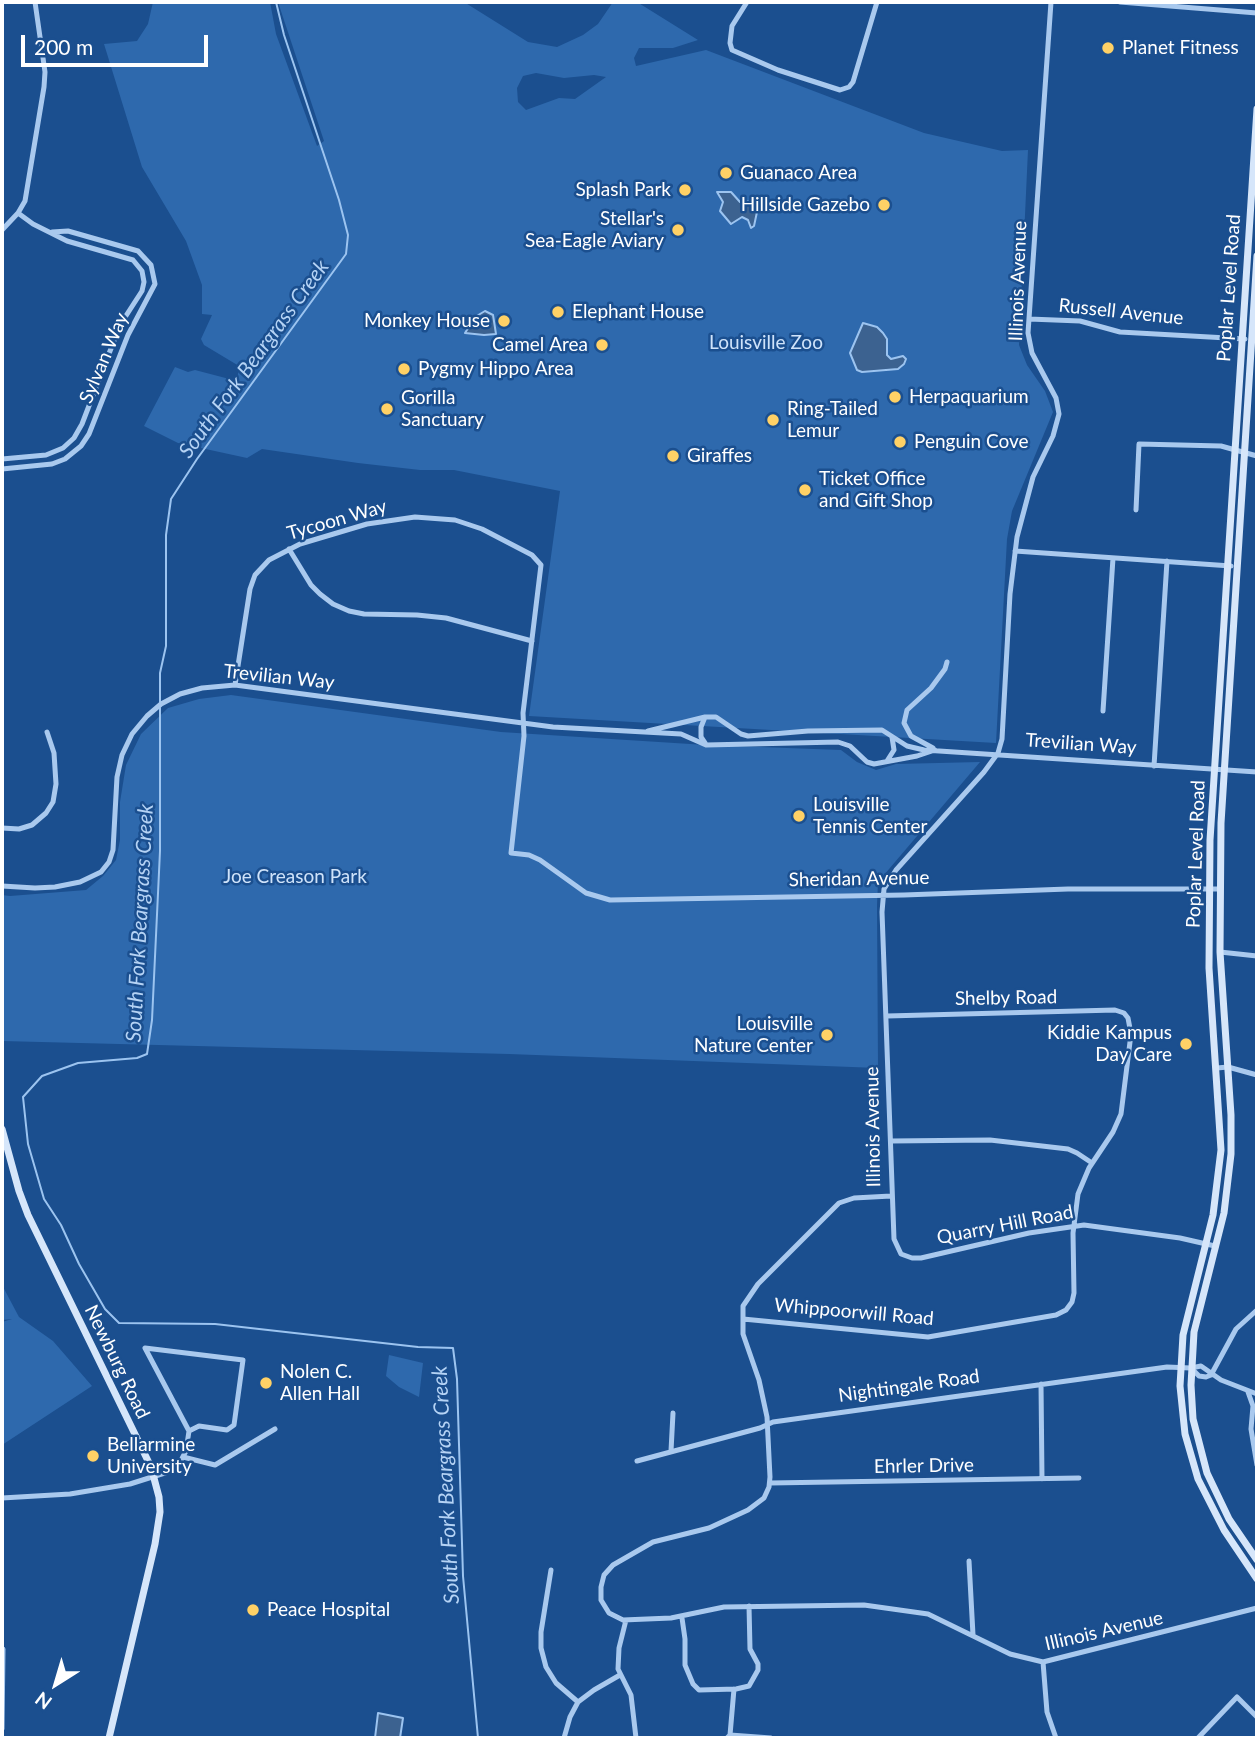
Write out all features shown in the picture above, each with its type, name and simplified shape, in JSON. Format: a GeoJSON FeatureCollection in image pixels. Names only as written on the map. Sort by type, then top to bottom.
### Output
{"type":"FeatureCollection","features":[{"type":"Feature","properties":{"kind":"main road","name":"Poplar Level Road"},"geometry":{"type":"LineString","coordinates":[[1257,108],[1214,769],[1209,889],[1209,968],[1221,1130],[1220,1161],[1216,1194],[1184,1335],[1180,1367],[1182,1416],[1198,1479],[1224,1530],[1257,1579]]}},
{"type":"Feature","properties":{"kind":"main road","name":"Poplar Level Road"},"geometry":{"type":"LineString","coordinates":[[1257,256],[1224,770],[1220,889],[1220,952],[1231,1115],[1230,1171],[1196,1322],[1191,1368],[1193,1419],[1207,1473],[1229,1519],[1257,1560]]}},
{"type":"Feature","properties":{"kind":"main road","name":"Newburg Road"},"geometry":{"type":"LineString","coordinates":[[2,1129],[28,1215],[154,1476],[159,1497],[160,1520],[109,1738]]}},
{"type":"Feature","properties":{"kind":"street"},"geometry":{"type":"LineString","coordinates":[[2,230],[25,201],[44,87],[42,45],[35,2]]}},
{"type":"Feature","properties":{"kind":"street"},"geometry":{"type":"LineString","coordinates":[[747,2],[732,26],[732,50],[789,74],[840,90],[853,82],[877,2]]}},
{"type":"Feature","properties":{"kind":"street","name":"Illinois Avenue"},"geometry":{"type":"LineString","coordinates":[[998,754],[1002,739],[1015,551],[1032,477],[1053,436],[1059,414],[1056,397],[1032,353],[1028,338],[1051,2]]}},
{"type":"Feature","properties":{"kind":"street"},"geometry":{"type":"LineString","coordinates":[[1120,2],[1205,5],[1257,13]]}},
{"type":"Feature","properties":{"kind":"street","name":"Sylvan Way"},"geometry":{"type":"LineString","coordinates":[[2,459],[46,454],[69,443],[82,424],[120,325],[137,299],[144,282],[137,263],[129,258],[67,241],[33,224],[18,213]]}},
{"type":"Feature","properties":{"kind":"street","name":"Sylvan Way"},"geometry":{"type":"LineString","coordinates":[[2,469],[52,464],[65,459],[81,446],[89,434],[128,335],[154,290],[155,277],[151,265],[142,254],[130,247],[68,231],[52,232]]}},
{"type":"Feature","properties":{"kind":"street"},"geometry":{"type":"LineString","coordinates":[[1246,273],[1257,273]]}},
{"type":"Feature","properties":{"kind":"street"},"geometry":{"type":"LineString","coordinates":[[137,299],[146,304]]}},
{"type":"Feature","properties":{"kind":"street","name":"Russell Avenue"},"geometry":{"type":"LineString","coordinates":[[1029,319],[1080,321],[1121,332],[1252,340]]}},
{"type":"Feature","properties":{"kind":"street"},"geometry":{"type":"LineString","coordinates":[[1136,510],[1139,444],[1221,446],[1257,456]]}},
{"type":"Feature","properties":{"kind":"street","name":"Tycoon Way"},"geometry":{"type":"LineString","coordinates":[[235,685],[252,582],[264,564],[289,549],[366,524],[398,518],[437,517],[464,522],[539,561],[542,569],[532,640]]}},
{"type":"Feature","properties":{"kind":"street"},"geometry":{"type":"LineString","coordinates":[[289,549],[305,576],[320,594],[349,611],[446,618],[532,640],[523,723]]}},
{"type":"Feature","properties":{"kind":"street"},"geometry":{"type":"LineString","coordinates":[[1015,551],[1237,567]]}},
{"type":"Feature","properties":{"kind":"street"},"geometry":{"type":"LineString","coordinates":[[1103,711],[1114,558]]}},
{"type":"Feature","properties":{"kind":"street"},"geometry":{"type":"LineString","coordinates":[[1154,766],[1167,561]]}},
{"type":"Feature","properties":{"kind":"street"},"geometry":{"type":"LineString","coordinates":[[935,750],[911,736],[904,723],[907,710],[931,688],[947,662]]}},
{"type":"Feature","properties":{"kind":"street","name":"Trevilian Way"},"geometry":{"type":"LineString","coordinates":[[2,886],[35,888],[67,885],[92,878],[105,867],[113,850],[117,778],[122,755],[132,734],[161,704],[180,694],[202,688],[235,685],[570,729],[681,734],[706,745],[838,742],[850,746],[867,762],[880,764],[935,750]]}},
{"type":"Feature","properties":{"kind":"street"},"geometry":{"type":"LineString","coordinates":[[705,717],[701,737],[706,745]]}},
{"type":"Feature","properties":{"kind":"street","name":"Trevilian Way"},"geometry":{"type":"LineString","coordinates":[[642,732],[705,717],[721,719],[734,730],[748,736],[875,729],[882,730],[915,749],[1257,772]]}},
{"type":"Feature","properties":{"kind":"street","name":"Sheridan Avenue"},"geometry":{"type":"LineString","coordinates":[[523,723],[524,736],[511,853],[534,857],[586,893],[610,900],[1068,889],[1220,889]]}},
{"type":"Feature","properties":{"kind":"street"},"geometry":{"type":"LineString","coordinates":[[2,828],[14,829],[32,825],[47,813],[53,802],[56,784],[54,753],[47,732]]}},
{"type":"Feature","properties":{"kind":"street"},"geometry":{"type":"LineString","coordinates":[[887,761],[894,750],[892,737]]}},
{"type":"Feature","properties":{"kind":"street"},"geometry":{"type":"LineString","coordinates":[[883,895],[896,870],[998,754]]}},
{"type":"Feature","properties":{"kind":"street","name":"Illinois Avenue"},"geometry":{"type":"LineString","coordinates":[[743,1319],[743,1306],[750,1293],[839,1203],[854,1198],[891,1196],[883,895]]}},
{"type":"Feature","properties":{"kind":"street"},"geometry":{"type":"LineString","coordinates":[[1220,952],[1257,956]]}},
{"type":"Feature","properties":{"kind":"street","name":"Shelby Road"},"geometry":{"type":"LineString","coordinates":[[887,1016],[1103,1010],[1124,1013]]}},
{"type":"Feature","properties":{"kind":"street","name":"Whippoorwill Road"},"geometry":{"type":"LineString","coordinates":[[743,1319],[928,1337],[1056,1315],[1066,1310],[1073,1298],[1074,1226],[1078,1194],[1092,1163],[1113,1132],[1121,1114],[1131,1028],[1124,1013]]}},
{"type":"Feature","properties":{"kind":"street"},"geometry":{"type":"LineString","coordinates":[[1217,1068],[1228,1067],[1257,1074]]}},
{"type":"Feature","properties":{"kind":"street"},"geometry":{"type":"LineString","coordinates":[[891,1141],[990,1140],[1068,1149],[1092,1163]]}},
{"type":"Feature","properties":{"kind":"street","name":"Quarry Hill Road"},"geometry":{"type":"LineString","coordinates":[[891,1196],[895,1245],[901,1254],[912,1258],[1074,1226],[1096,1226],[1215,1246]]}},
{"type":"Feature","properties":{"kind":"street"},"geometry":{"type":"LineString","coordinates":[[1211,1375],[1236,1329],[1257,1310]]}},
{"type":"Feature","properties":{"kind":"street"},"geometry":{"type":"LineString","coordinates":[[636,1738],[631,1695],[620,1675],[618,1662],[626,1620],[609,1613],[601,1600],[602,1582],[612,1565],[653,1542],[700,1532],[748,1510],[764,1498],[770,1483],[767,1425],[762,1391],[743,1334],[743,1319]]}},
{"type":"Feature","properties":{"kind":"street"},"geometry":{"type":"LineString","coordinates":[[2,1498],[70,1494],[130,1484],[171,1471],[183,1457],[188,1431],[145,1348],[243,1360],[234,1425],[227,1430],[199,1426],[188,1431]]}},
{"type":"Feature","properties":{"kind":"street","name":"Nightingale Road"},"geometry":{"type":"LineString","coordinates":[[637,1461],[773,1422],[1180,1367],[1191,1368],[1199,1376],[1211,1375],[1257,1394]]}},
{"type":"Feature","properties":{"kind":"street"},"geometry":{"type":"LineString","coordinates":[[1041,1384],[1042,1479]]}},
{"type":"Feature","properties":{"kind":"street"},"geometry":{"type":"LineString","coordinates":[[1248,1392],[1255,1404],[1251,1429],[1257,1465]]}},
{"type":"Feature","properties":{"kind":"street"},"geometry":{"type":"LineString","coordinates":[[671,1451],[673,1413]]}},
{"type":"Feature","properties":{"kind":"street"},"geometry":{"type":"LineString","coordinates":[[183,1457],[215,1465],[275,1429]]}},
{"type":"Feature","properties":{"kind":"street","name":"Ehrler Drive"},"geometry":{"type":"LineString","coordinates":[[770,1483],[1079,1478]]}},
{"type":"Feature","properties":{"kind":"street"},"geometry":{"type":"LineString","coordinates":[[969,1561],[973,1634]]}},
{"type":"Feature","properties":{"kind":"street"},"geometry":{"type":"LineString","coordinates":[[551,1570],[541,1648],[546,1667],[556,1683],[579,1702]]}},
{"type":"Feature","properties":{"kind":"street","name":"Illinois Avenue"},"geometry":{"type":"LineString","coordinates":[[626,1620],[682,1618],[715,1608],[749,1606],[847,1604],[898,1609],[928,1614],[1010,1654],[1043,1662],[1257,1608]]}},
{"type":"Feature","properties":{"kind":"street"},"geometry":{"type":"LineString","coordinates":[[682,1618],[685,1665],[693,1684],[699,1690],[734,1689],[749,1686],[758,1670],[758,1664],[750,1649],[749,1606]]}},
{"type":"Feature","properties":{"kind":"street"},"geometry":{"type":"LineString","coordinates":[[2,1728],[3,1649]]}},
{"type":"Feature","properties":{"kind":"street"},"geometry":{"type":"LineString","coordinates":[[1043,1662],[1047,1712],[1056,1738]]}},
{"type":"Feature","properties":{"kind":"street"},"geometry":{"type":"LineString","coordinates":[[564,1738],[570,1717],[579,1702],[620,1675]]}},
{"type":"Feature","properties":{"kind":"street"},"geometry":{"type":"LineString","coordinates":[[734,1689],[729,1736],[771,1738]]}},
{"type":"Feature","properties":{"kind":"street"},"geometry":{"type":"LineString","coordinates":[[1198,1738],[1237,1697],[1257,1717]]}},
{"type":"Feature","properties":{"kind":"green space","name":"Louisville Zoo"},"geometry":{"type":"Polygon","coordinates":[[[153,2],[270,2],[276,34],[317,146],[324,141],[278,2],[464,2],[528,42],[557,47],[583,35],[598,24],[613,2],[637,2],[698,40],[673,48],[639,48],[634,58],[636,66],[706,50],[924,133],[1002,151],[1028,150],[1019,345],[1027,365],[1045,391],[1053,412],[1012,511],[1007,539],[996,743],[529,716],[560,491],[454,470],[420,470],[262,449],[247,458],[178,443],[144,426],[175,367],[237,381],[239,366],[204,345],[201,339],[212,315],[202,314],[202,285],[186,241],[142,167],[104,44],[137,41],[148,24],[153,2]],[[536,73],[523,76],[517,88],[518,102],[526,110],[559,98],[575,99],[606,77],[594,75],[564,78],[536,73]]]}},
{"type":"Feature","properties":{"kind":"green space","name":"Joe Creason Park"},"geometry":{"type":"Polygon","coordinates":[[[231,695],[501,732],[706,745],[841,750],[857,762],[876,770],[896,764],[980,762],[878,882],[878,1068],[509,1054],[2,1041],[2,895],[86,890],[103,876],[116,860],[126,765],[141,734],[168,708],[199,699],[231,695]]]}},
{"type":"Feature","properties":{"kind":"green space"},"geometry":{"type":"Polygon","coordinates":[[[2,1285],[19,1317],[53,1341],[92,1386],[2,1445],[2,1322],[12,1319],[2,1320],[2,1285]]]}},
{"type":"Feature","properties":{"kind":"green space"},"geometry":{"type":"Polygon","coordinates":[[[389,1355],[423,1363],[419,1397],[399,1387],[386,1376],[389,1355]]]}},
{"type":"Feature","properties":{"kind":"shaded area"},"geometry":{"type":"Polygon","coordinates":[[[717,192],[731,192],[740,202],[748,201],[755,205],[757,212],[754,226],[751,228],[748,220],[742,217],[731,224],[720,211],[723,202],[717,192]]]}},
{"type":"Feature","properties":{"kind":"shaded area"},"geometry":{"type":"Polygon","coordinates":[[[485,311],[493,315],[496,334],[465,333],[475,317],[485,311]]]}},
{"type":"Feature","properties":{"kind":"shaded area"},"geometry":{"type":"Polygon","coordinates":[[[863,323],[877,327],[883,333],[887,339],[887,355],[891,359],[903,356],[906,359],[904,364],[898,369],[862,372],[857,370],[850,353],[863,323]]]}},
{"type":"Feature","properties":{"kind":"shaded area"},"geometry":{"type":"Polygon","coordinates":[[[378,1713],[403,1718],[400,1738],[375,1738],[378,1713]]]}},
{"type":"Feature","properties":{"kind":"waterway","name":"South Fork Beargrass Creek"},"geometry":{"type":"LineString","coordinates":[[160,702],[160,673],[166,646],[166,535],[171,499],[346,254],[348,235],[339,200],[284,35],[276,2]]}},
{"type":"Feature","properties":{"kind":"waterway","name":"South Fork Beargrass Creek"},"geometry":{"type":"LineString","coordinates":[[160,708],[160,851],[152,1020],[147,1054],[137,1058],[78,1063],[42,1076],[23,1097],[28,1144],[44,1199],[61,1225],[79,1264],[105,1309],[119,1323],[215,1324],[418,1347],[453,1348],[457,1379],[463,1576],[478,1738]]}},
{"type":"Feature","properties":{"kind":"place","name":"Planet Fitness"},"geometry":{"type":"Point","coordinates":[1108,48]}},
{"type":"Feature","properties":{"kind":"place","name":"Guanaco Area"},"geometry":{"type":"Point","coordinates":[726,173]}},
{"type":"Feature","properties":{"kind":"place","name":"Splash Park"},"geometry":{"type":"Point","coordinates":[685,190]}},
{"type":"Feature","properties":{"kind":"place","name":"Hillside Gazebo"},"geometry":{"type":"Point","coordinates":[884,205]}},
{"type":"Feature","properties":{"kind":"place","name":"Stellar's Sea-Eagle Aviary"},"geometry":{"type":"Point","coordinates":[678,230]}},
{"type":"Feature","properties":{"kind":"place","name":"Elephant House"},"geometry":{"type":"Point","coordinates":[558,312]}},
{"type":"Feature","properties":{"kind":"place","name":"Monkey House"},"geometry":{"type":"Point","coordinates":[504,321]}},
{"type":"Feature","properties":{"kind":"place","name":"Camel Area"},"geometry":{"type":"Point","coordinates":[602,345]}},
{"type":"Feature","properties":{"kind":"place","name":"Pygmy Hippo Area"},"geometry":{"type":"Point","coordinates":[404,369]}},
{"type":"Feature","properties":{"kind":"place","name":"Herpaquarium"},"geometry":{"type":"Point","coordinates":[895,397]}},
{"type":"Feature","properties":{"kind":"place","name":"Gorilla Sanctuary"},"geometry":{"type":"Point","coordinates":[387,409]}},
{"type":"Feature","properties":{"kind":"place","name":"Ring-Tailed Lemur"},"geometry":{"type":"Point","coordinates":[773,420]}},
{"type":"Feature","properties":{"kind":"place","name":"Penguin Cove"},"geometry":{"type":"Point","coordinates":[900,442]}},
{"type":"Feature","properties":{"kind":"place","name":"Giraffes"},"geometry":{"type":"Point","coordinates":[673,456]}},
{"type":"Feature","properties":{"kind":"place","name":"Ticket Office and Gift Shop"},"geometry":{"type":"Point","coordinates":[805,490]}},
{"type":"Feature","properties":{"kind":"place","name":"Louisville Tennis Center"},"geometry":{"type":"Point","coordinates":[799,816]}},
{"type":"Feature","properties":{"kind":"place","name":"Louisville Nature Center"},"geometry":{"type":"Point","coordinates":[827,1035]}},
{"type":"Feature","properties":{"kind":"place","name":"Kiddie Kampus Day Care"},"geometry":{"type":"Point","coordinates":[1186,1044]}},
{"type":"Feature","properties":{"kind":"place","name":"Nolen C. Allen Hall"},"geometry":{"type":"Point","coordinates":[266,1383]}},
{"type":"Feature","properties":{"kind":"place","name":"Bellarmine University"},"geometry":{"type":"Point","coordinates":[93,1456]}},
{"type":"Feature","properties":{"kind":"place","name":"Peace Hospital"},"geometry":{"type":"Point","coordinates":[253,1610]}}]}
